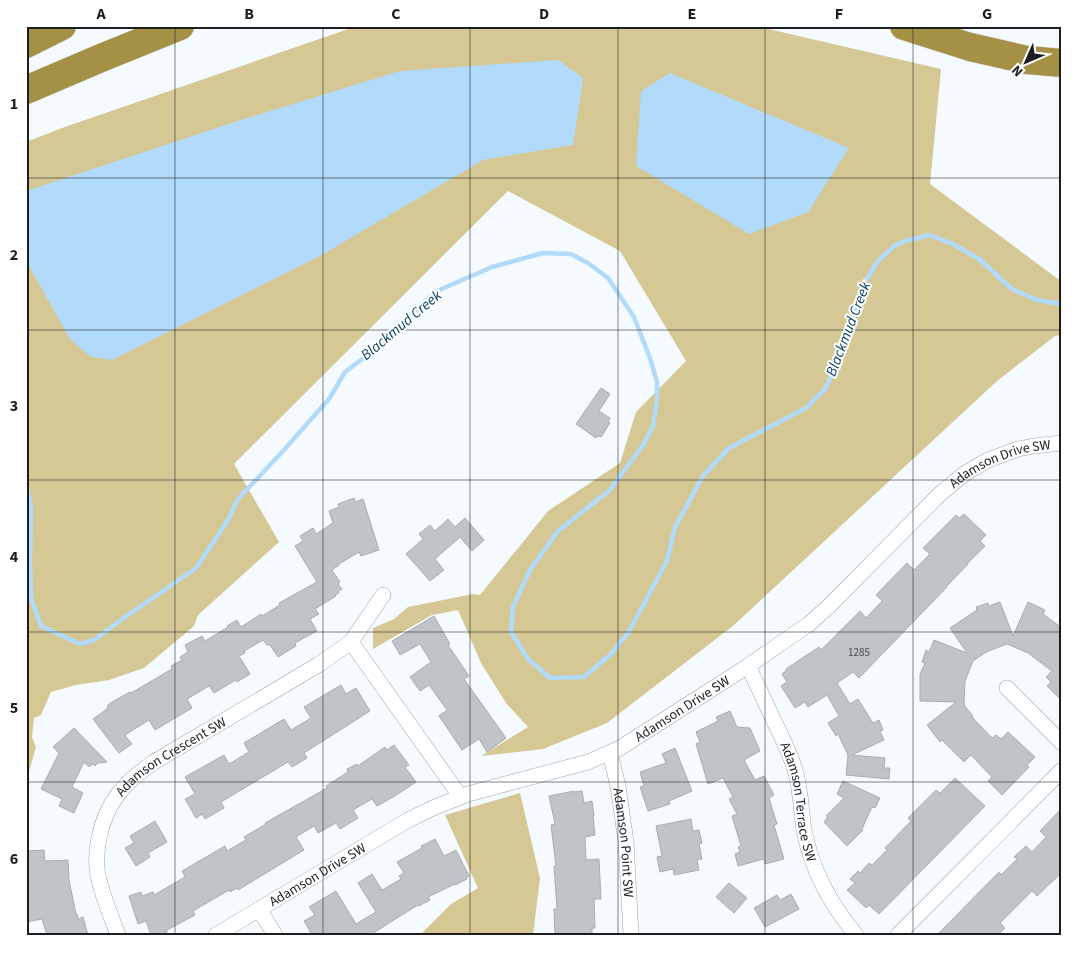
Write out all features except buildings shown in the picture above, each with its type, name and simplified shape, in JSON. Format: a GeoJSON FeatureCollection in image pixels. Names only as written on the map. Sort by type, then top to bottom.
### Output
{"type":"FeatureCollection","features":[{"type":"Feature","properties":{"kind":"highway"},"geometry":{"type":"LineString","coordinates":[[26,44],[62,26]]}},
{"type":"Feature","properties":{"kind":"highway"},"geometry":{"type":"LineString","coordinates":[[26,90],[180,26]]}},
{"type":"Feature","properties":{"kind":"highway"},"geometry":{"type":"LineString","coordinates":[[904,26],[970,47],[1027,60],[1062,63]]}},
{"type":"Feature","properties":{"kind":"street","name":"Adamson Drive SW"},"geometry":{"type":"LineString","coordinates":[[216,935],[408,820],[435,807],[460,796],[588,762],[620,748],[748,666],[809,624],[940,494],[964,474],[988,460],[1018,449],[1062,442]]}},
{"type":"Feature","properties":{"kind":"street","name":"Adamson Crescent SW"},"geometry":{"type":"LineString","coordinates":[[118,935],[100,882],[96,855],[101,826],[106,811],[115,797],[138,773],[154,762],[310,670],[351,642],[383,595]]}},
{"type":"Feature","properties":{"kind":"street"},"geometry":{"type":"LineString","coordinates":[[351,642],[460,796]]}},
{"type":"Feature","properties":{"kind":"street","name":"Adamson Terrace SW"},"geometry":{"type":"LineString","coordinates":[[748,666],[782,737],[794,767],[810,856],[818,876],[829,898],[856,935]]}},
{"type":"Feature","properties":{"kind":"street"},"geometry":{"type":"LineString","coordinates":[[1007,688],[1062,743]]}},
{"type":"Feature","properties":{"kind":"street","name":"Adamson Point SW"},"geometry":{"type":"LineString","coordinates":[[610,753],[618,786],[626,842],[631,935]]}},
{"type":"Feature","properties":{"kind":"street"},"geometry":{"type":"LineString","coordinates":[[898,935],[1062,770]]}},
{"type":"Feature","properties":{"kind":"street","name":"Adamson Drive SW"},"geometry":{"type":"LineString","coordinates":[[259,909],[274,935]]}},
{"type":"Feature","properties":{"kind":"shaded area"},"geometry":{"type":"Polygon","coordinates":[[[357,26],[756,26],[941,69],[930,184],[1058,279],[1062,277],[1062,335],[1055,336],[997,381],[734,625],[607,723],[543,749],[481,756],[528,727],[506,703],[481,663],[458,610],[432,615],[373,649],[373,628],[394,619],[408,607],[473,594],[480,595],[548,511],[620,463],[636,412],[686,361],[620,251],[508,191],[234,464],[279,542],[198,615],[194,626],[144,668],[109,680],[76,685],[51,692],[41,715],[34,718],[32,737],[36,747],[29,771],[26,772],[26,142],[357,26]]]}},
{"type":"Feature","properties":{"kind":"shaded area"},"geometry":{"type":"Polygon","coordinates":[[[520,793],[540,878],[533,935],[420,935],[451,904],[478,888],[445,815],[520,793]]]}},
{"type":"Feature","properties":{"kind":"water"},"geometry":{"type":"Polygon","coordinates":[[[558,60],[583,78],[573,145],[483,160],[320,256],[112,360],[91,357],[70,339],[26,261],[26,191],[244,119],[400,71],[558,60]]]}},
{"type":"Feature","properties":{"kind":"water"},"geometry":{"type":"Polygon","coordinates":[[[670,73],[849,148],[808,212],[749,234],[636,166],[641,91],[670,73]]]}},
{"type":"Feature","properties":{"kind":"waterway","name":"Blackmud Creek"},"geometry":{"type":"LineString","coordinates":[[26,484],[31,505],[31,598],[41,626],[80,644],[94,640],[196,568],[228,520],[238,499],[329,399],[345,372],[369,354],[437,291],[492,267],[543,253],[571,254],[588,263],[608,278],[634,317],[657,382],[657,400],[653,426],[643,445],[610,490],[558,531],[530,570],[513,607],[511,632],[528,659],[550,678],[584,677],[610,655],[628,633],[667,561],[675,527],[703,476],[729,448],[806,408],[825,389],[854,316],[861,288],[878,261],[894,246],[929,235],[953,244],[979,259],[1012,289],[1037,300],[1062,304]]}}]}
